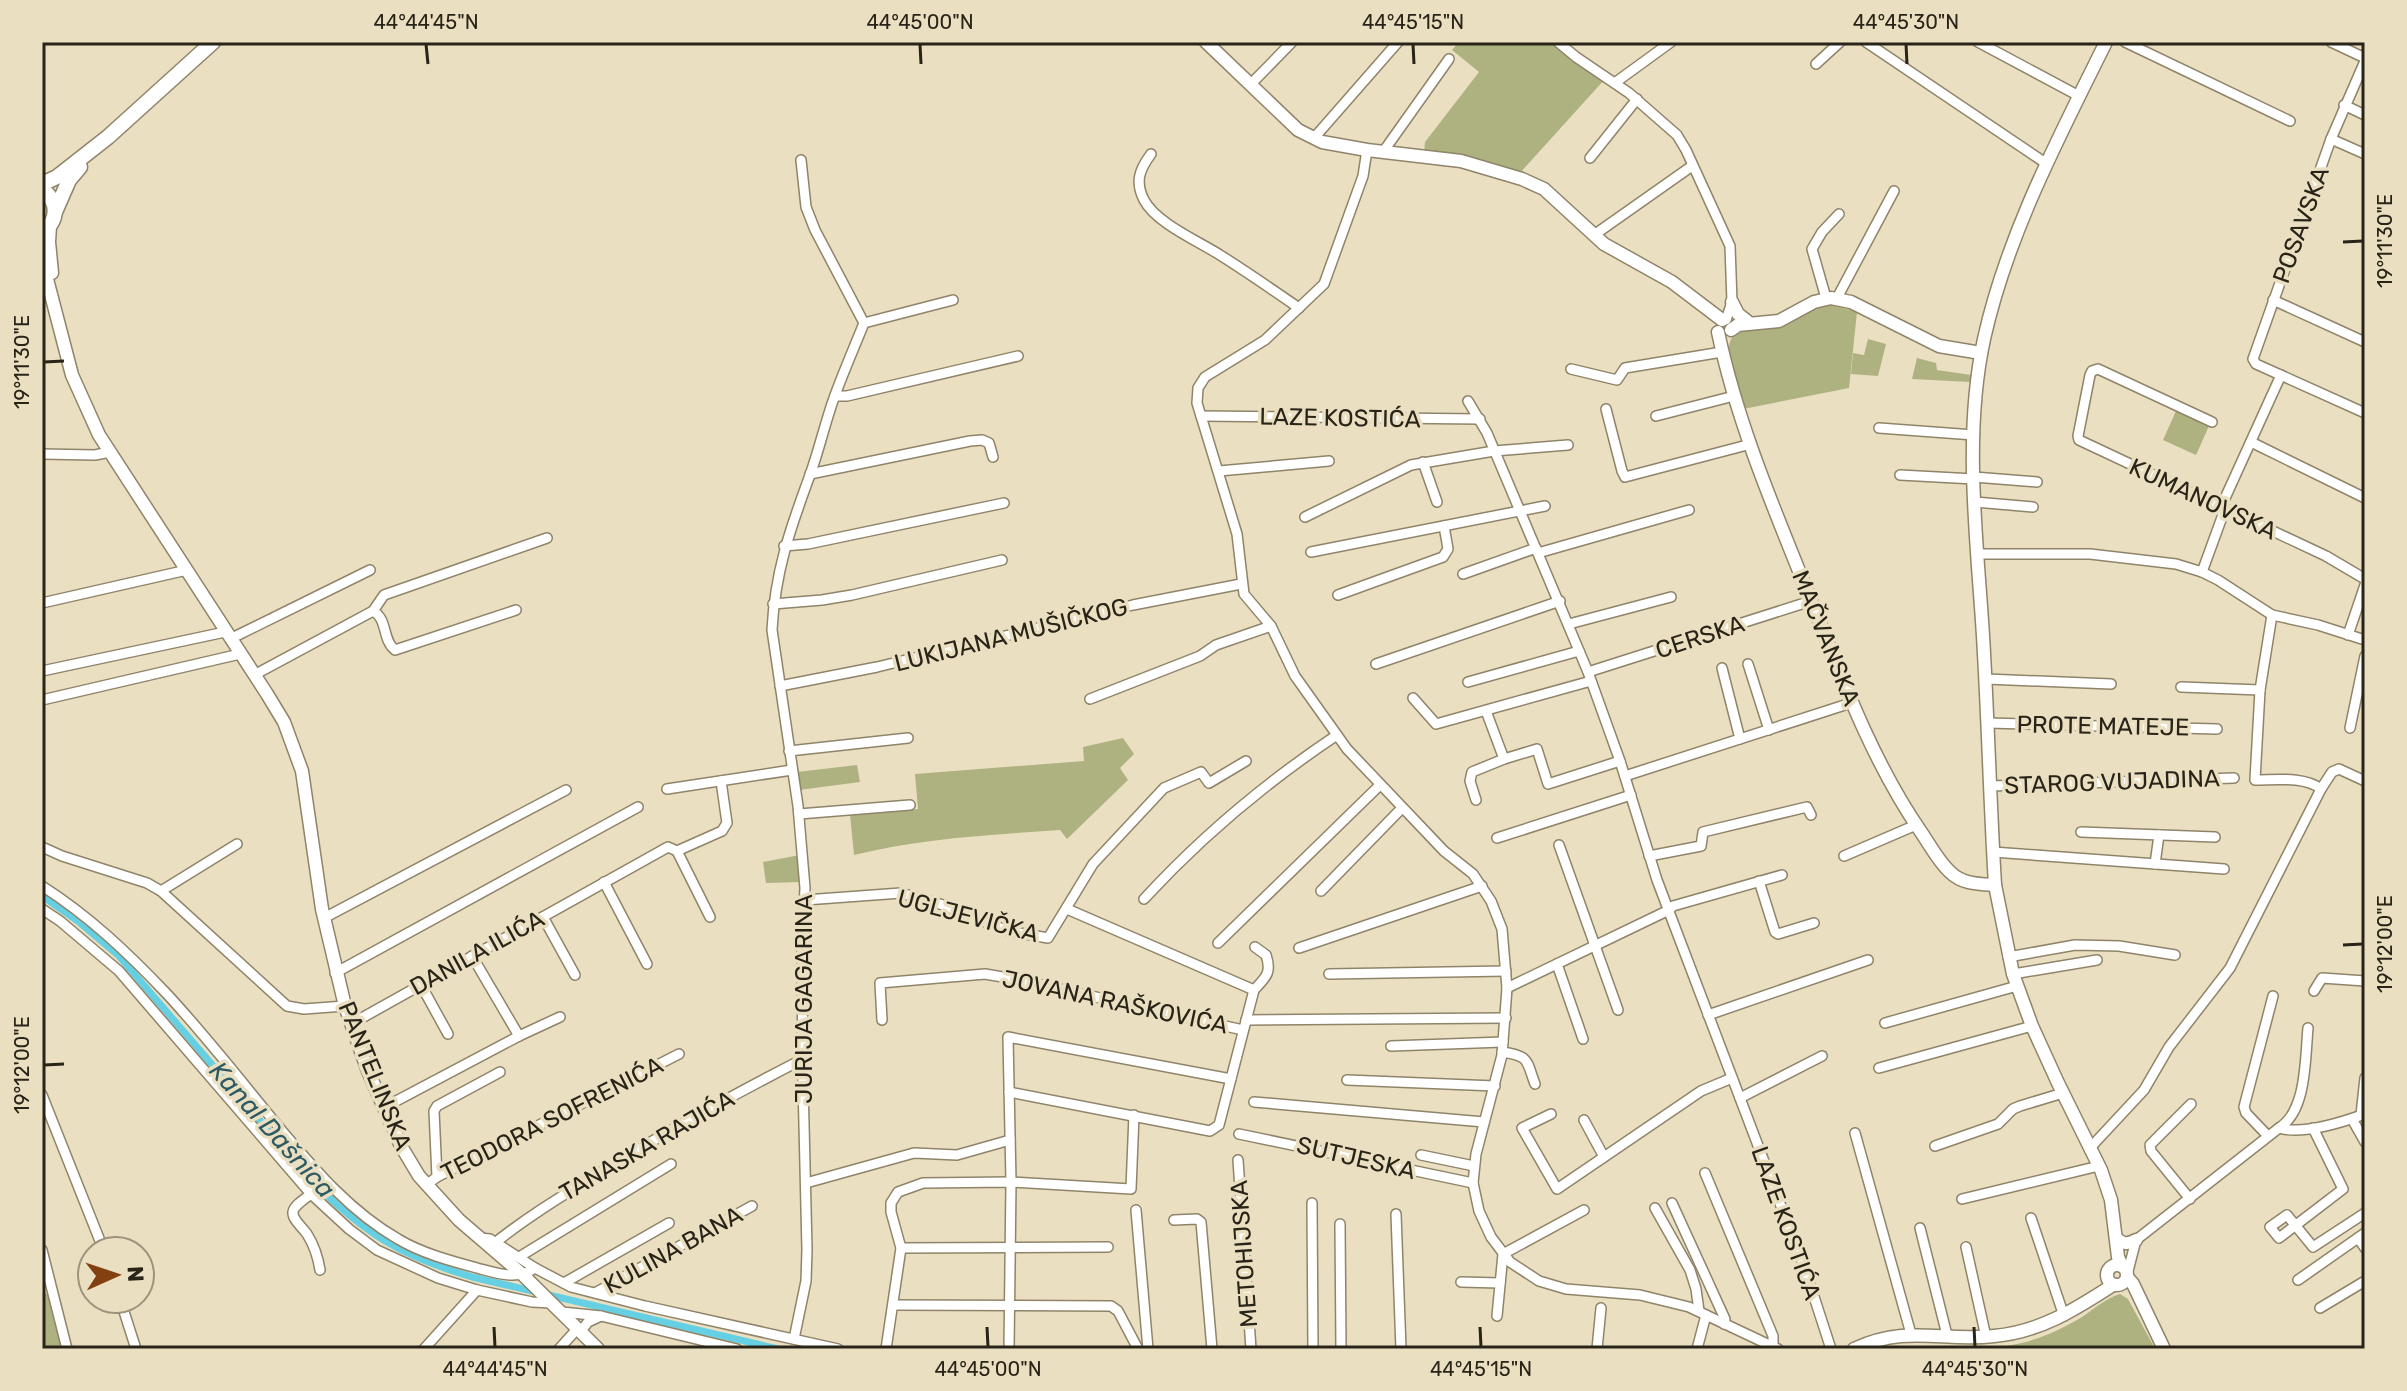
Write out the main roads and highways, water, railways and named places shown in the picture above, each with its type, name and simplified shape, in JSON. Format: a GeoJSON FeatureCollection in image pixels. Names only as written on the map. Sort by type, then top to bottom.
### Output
{"type":"FeatureCollection","features":[{"type":"Feature","properties":{"kind":"main road"},"geometry":{"type":"LineString","coordinates":[[58,316],[49,242],[50,196],[42,186],[108,137],[213,42]]}},
{"type":"Feature","properties":{"kind":"main road"},"geometry":{"type":"LineString","coordinates":[[1206,42],[1298,130],[1314,138],[1367,150],[1461,161],[1522,179],[1544,189],[1594,235],[1672,282],[1724,326],[1779,321],[1814,302],[1832,298],[1851,302],[1939,346],[1981,353]]}},
{"type":"Feature","properties":{"kind":"main road"},"geometry":{"type":"LineString","coordinates":[[1854,1349],[1881,1339],[1911,1334],[1986,1337],[2014,1333],[2064,1316],[2118,1274],[2111,1200],[2099,1166],[2032,1026],[2008,957],[1995,885],[1974,478],[1976,396],[1981,353],[1993,303],[2007,260],[2047,164],[2106,42]]}},
{"type":"Feature","properties":{"kind":"main road"},"geometry":{"type":"LineString","coordinates":[[49,224],[71,177],[108,137]]}},
{"type":"Feature","properties":{"kind":"main road"},"geometry":{"type":"LineString","coordinates":[[42,260],[58,316]]}},
{"type":"Feature","properties":{"kind":"main road"},"geometry":{"type":"LineString","coordinates":[[1732,302],[1738,314],[1751,322]]}},
{"type":"Feature","properties":{"kind":"main road","name":"PANTELINSKA"},"geometry":{"type":"LineString","coordinates":[[58,316],[77,388],[99,435],[284,722],[302,771],[335,973],[383,1108],[401,1146],[479,1238],[523,1275],[598,1349]]}},
{"type":"Feature","properties":{"kind":"main road","name":"MAČVANSKA"},"geometry":{"type":"LineString","coordinates":[[1724,326],[1722,356],[1734,396],[1782,532],[1851,703],[1916,825],[1951,873],[1970,883],[1995,885]]}},
{"type":"Feature","properties":{"kind":"main road"},"geometry":{"type":"LineString","coordinates":[[2116,1231],[2120,1242],[2135,1246]]}},
{"type":"Feature","properties":{"kind":"main road"},"geometry":{"type":"LineString","coordinates":[[2118,1274],[2133,1284],[2164,1349]]}},
{"type":"Feature","properties":{"kind":"waterway","name":"Kanal Dašnica"},"geometry":{"type":"LineString","coordinates":[[42,896],[118,955],[311,1180],[348,1215],[384,1240],[424,1260],[472,1277],[778,1349]]}}]}
